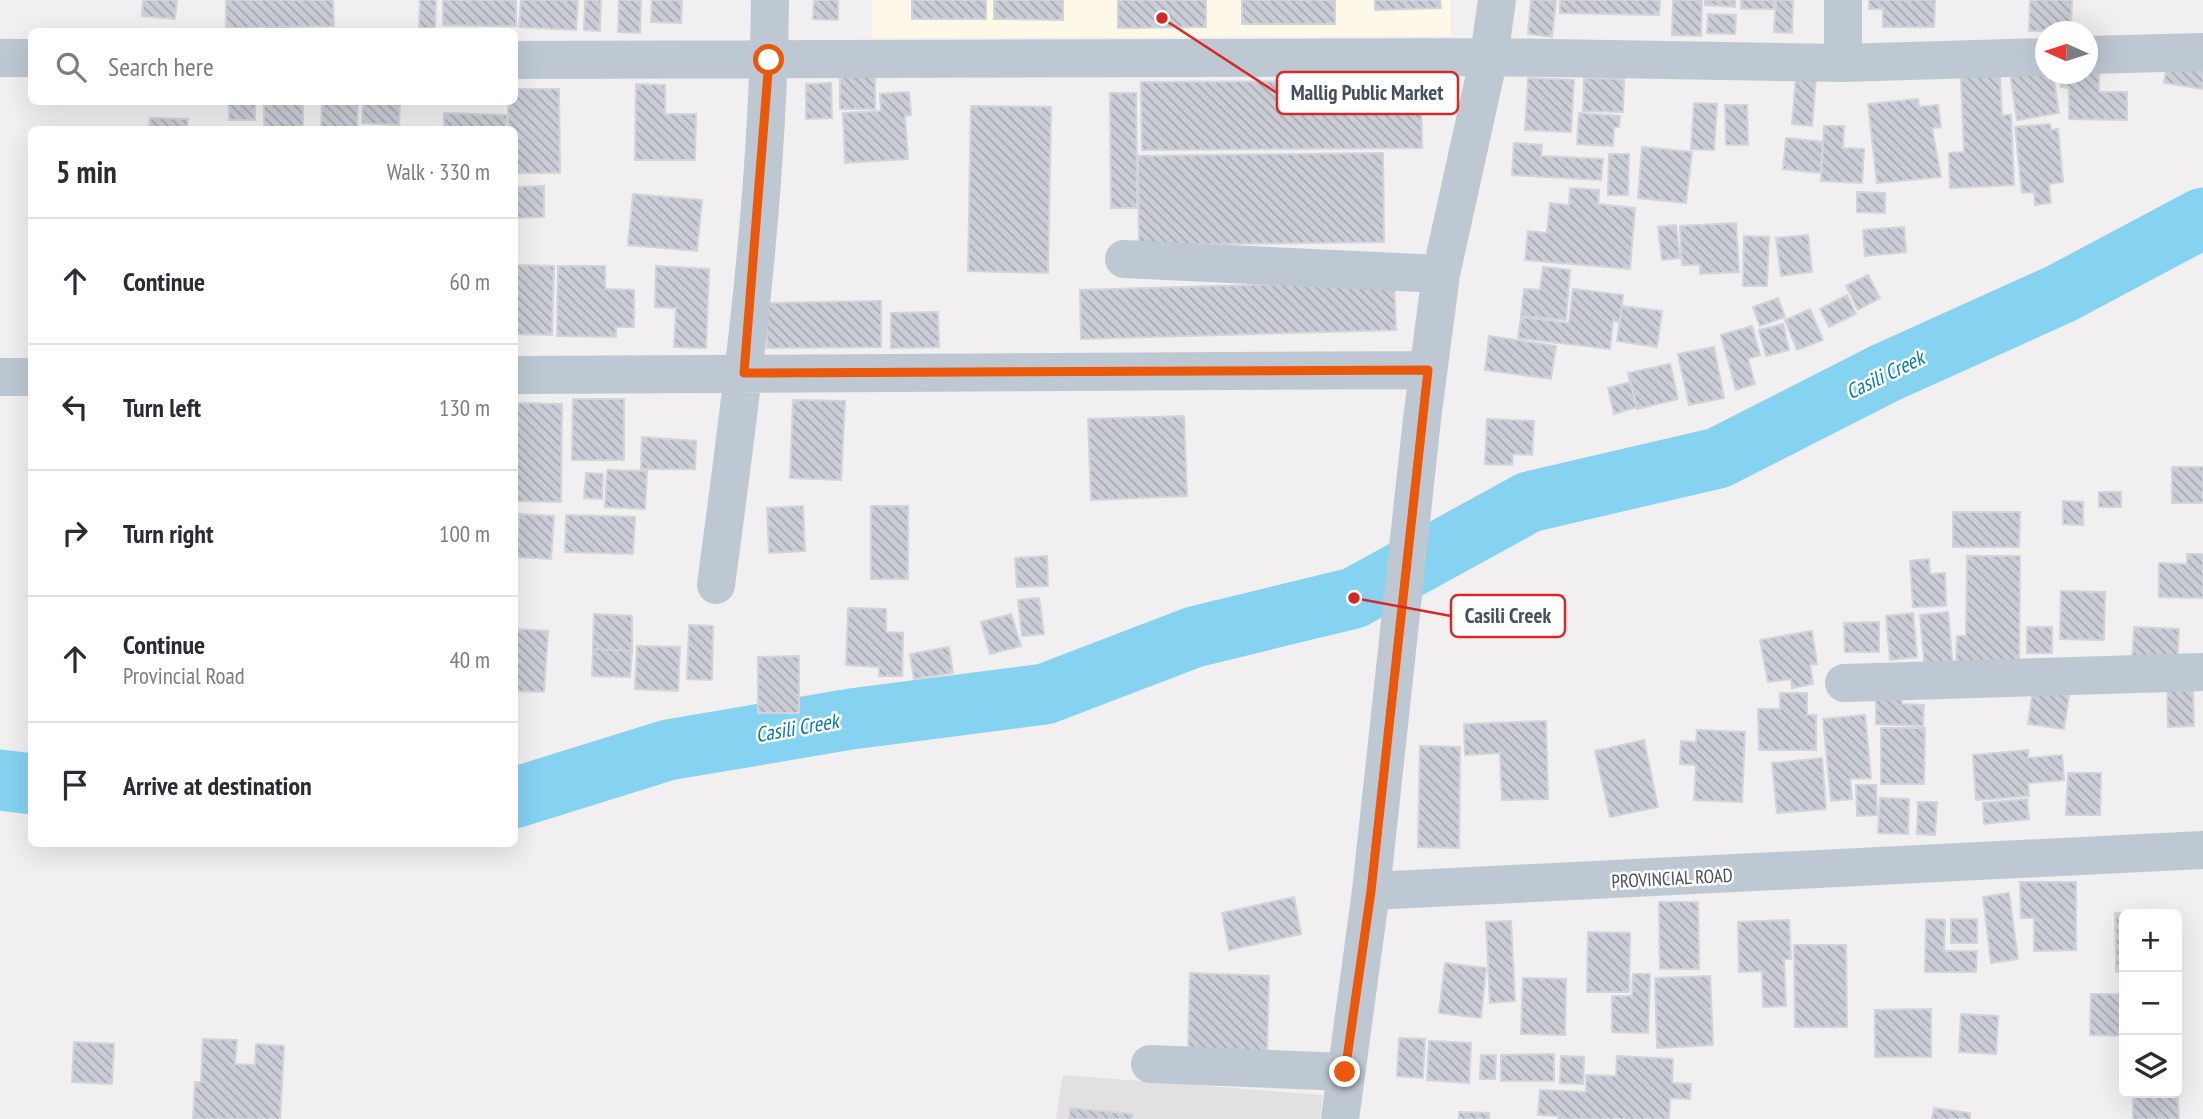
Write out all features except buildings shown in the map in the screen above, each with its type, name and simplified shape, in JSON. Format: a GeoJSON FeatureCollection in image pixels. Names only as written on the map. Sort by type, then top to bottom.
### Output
{"type":"FeatureCollection","features":[{"type":"Feature","properties":{"kind":"street"},"geometry":{"type":"LineString","coordinates":[[716,585],[744,373],[769,60],[770,0]]}},
{"type":"Feature","properties":{"kind":"street"},"geometry":{"type":"LineString","coordinates":[[1340,1119],[1371,891],[1422,419],[1441,274],[1489,57],[1497,0]]}},
{"type":"Feature","properties":{"kind":"street"},"geometry":{"type":"LineString","coordinates":[[1843,0],[1843,63]]}},
{"type":"Feature","properties":{"kind":"street"},"geometry":{"type":"LineString","coordinates":[[2098,55],[2203,52]]}},
{"type":"Feature","properties":{"kind":"street"},"geometry":{"type":"LineString","coordinates":[[518,60],[1489,57],[1843,63],[2035,57]]}},
{"type":"Feature","properties":{"kind":"street"},"geometry":{"type":"LineString","coordinates":[[0,58],[28,58]]}},
{"type":"Feature","properties":{"kind":"street"},"geometry":{"type":"LineString","coordinates":[[1124,259],[1441,274]]}},
{"type":"Feature","properties":{"kind":"street"},"geometry":{"type":"LineString","coordinates":[[518,376],[1428,370]]}},
{"type":"Feature","properties":{"kind":"street"},"geometry":{"type":"LineString","coordinates":[[0,377],[28,377]]}},
{"type":"Feature","properties":{"kind":"street"},"geometry":{"type":"LineString","coordinates":[[1844,682],[1939,682],[2203,672]]}},
{"type":"Feature","properties":{"kind":"street","name":"PROVINCIAL ROAD"},"geometry":{"type":"LineString","coordinates":[[1371,891],[2203,850]]}},
{"type":"Feature","properties":{"kind":"street"},"geometry":{"type":"LineString","coordinates":[[1150,1064],[1345,1072]]}},
{"type":"Feature","properties":{"kind":"shaded area"},"geometry":{"type":"Polygon","coordinates":[[[872,0],[1451,0],[1451,36],[872,38],[872,0]]]}},
{"type":"Feature","properties":{"kind":"shaded area"},"geometry":{"type":"Polygon","coordinates":[[[1063,1075],[1323,1095],[1320,1119],[1056,1119],[1063,1075]]]}},
{"type":"Feature","properties":{"kind":"waterway","name":"Casili Creek"},"geometry":{"type":"LineString","coordinates":[[518,797],[668,750],[851,719],[1045,694],[1194,637],[1354,598],[1529,502],[1718,458],[1885,373],[2060,294],[2203,218]]}},
{"type":"Feature","properties":{"kind":"waterway","name":"Casili Creek"},"geometry":{"type":"LineString","coordinates":[[0,780],[28,784]]}},
{"type":"Feature","properties":{"kind":"place","name":"Mallig Public Market"},"geometry":{"type":"Point","coordinates":[1162,18]}},
{"type":"Feature","properties":{"kind":"place","name":"Casili Creek"},"geometry":{"type":"Point","coordinates":[1354,598]}},
{"type":"Feature","properties":{"kind":"route"},"geometry":{"type":"LineString","coordinates":[[769,60],[744,373],[1428,370],[1371,891],[1345,1072]]}}]}
